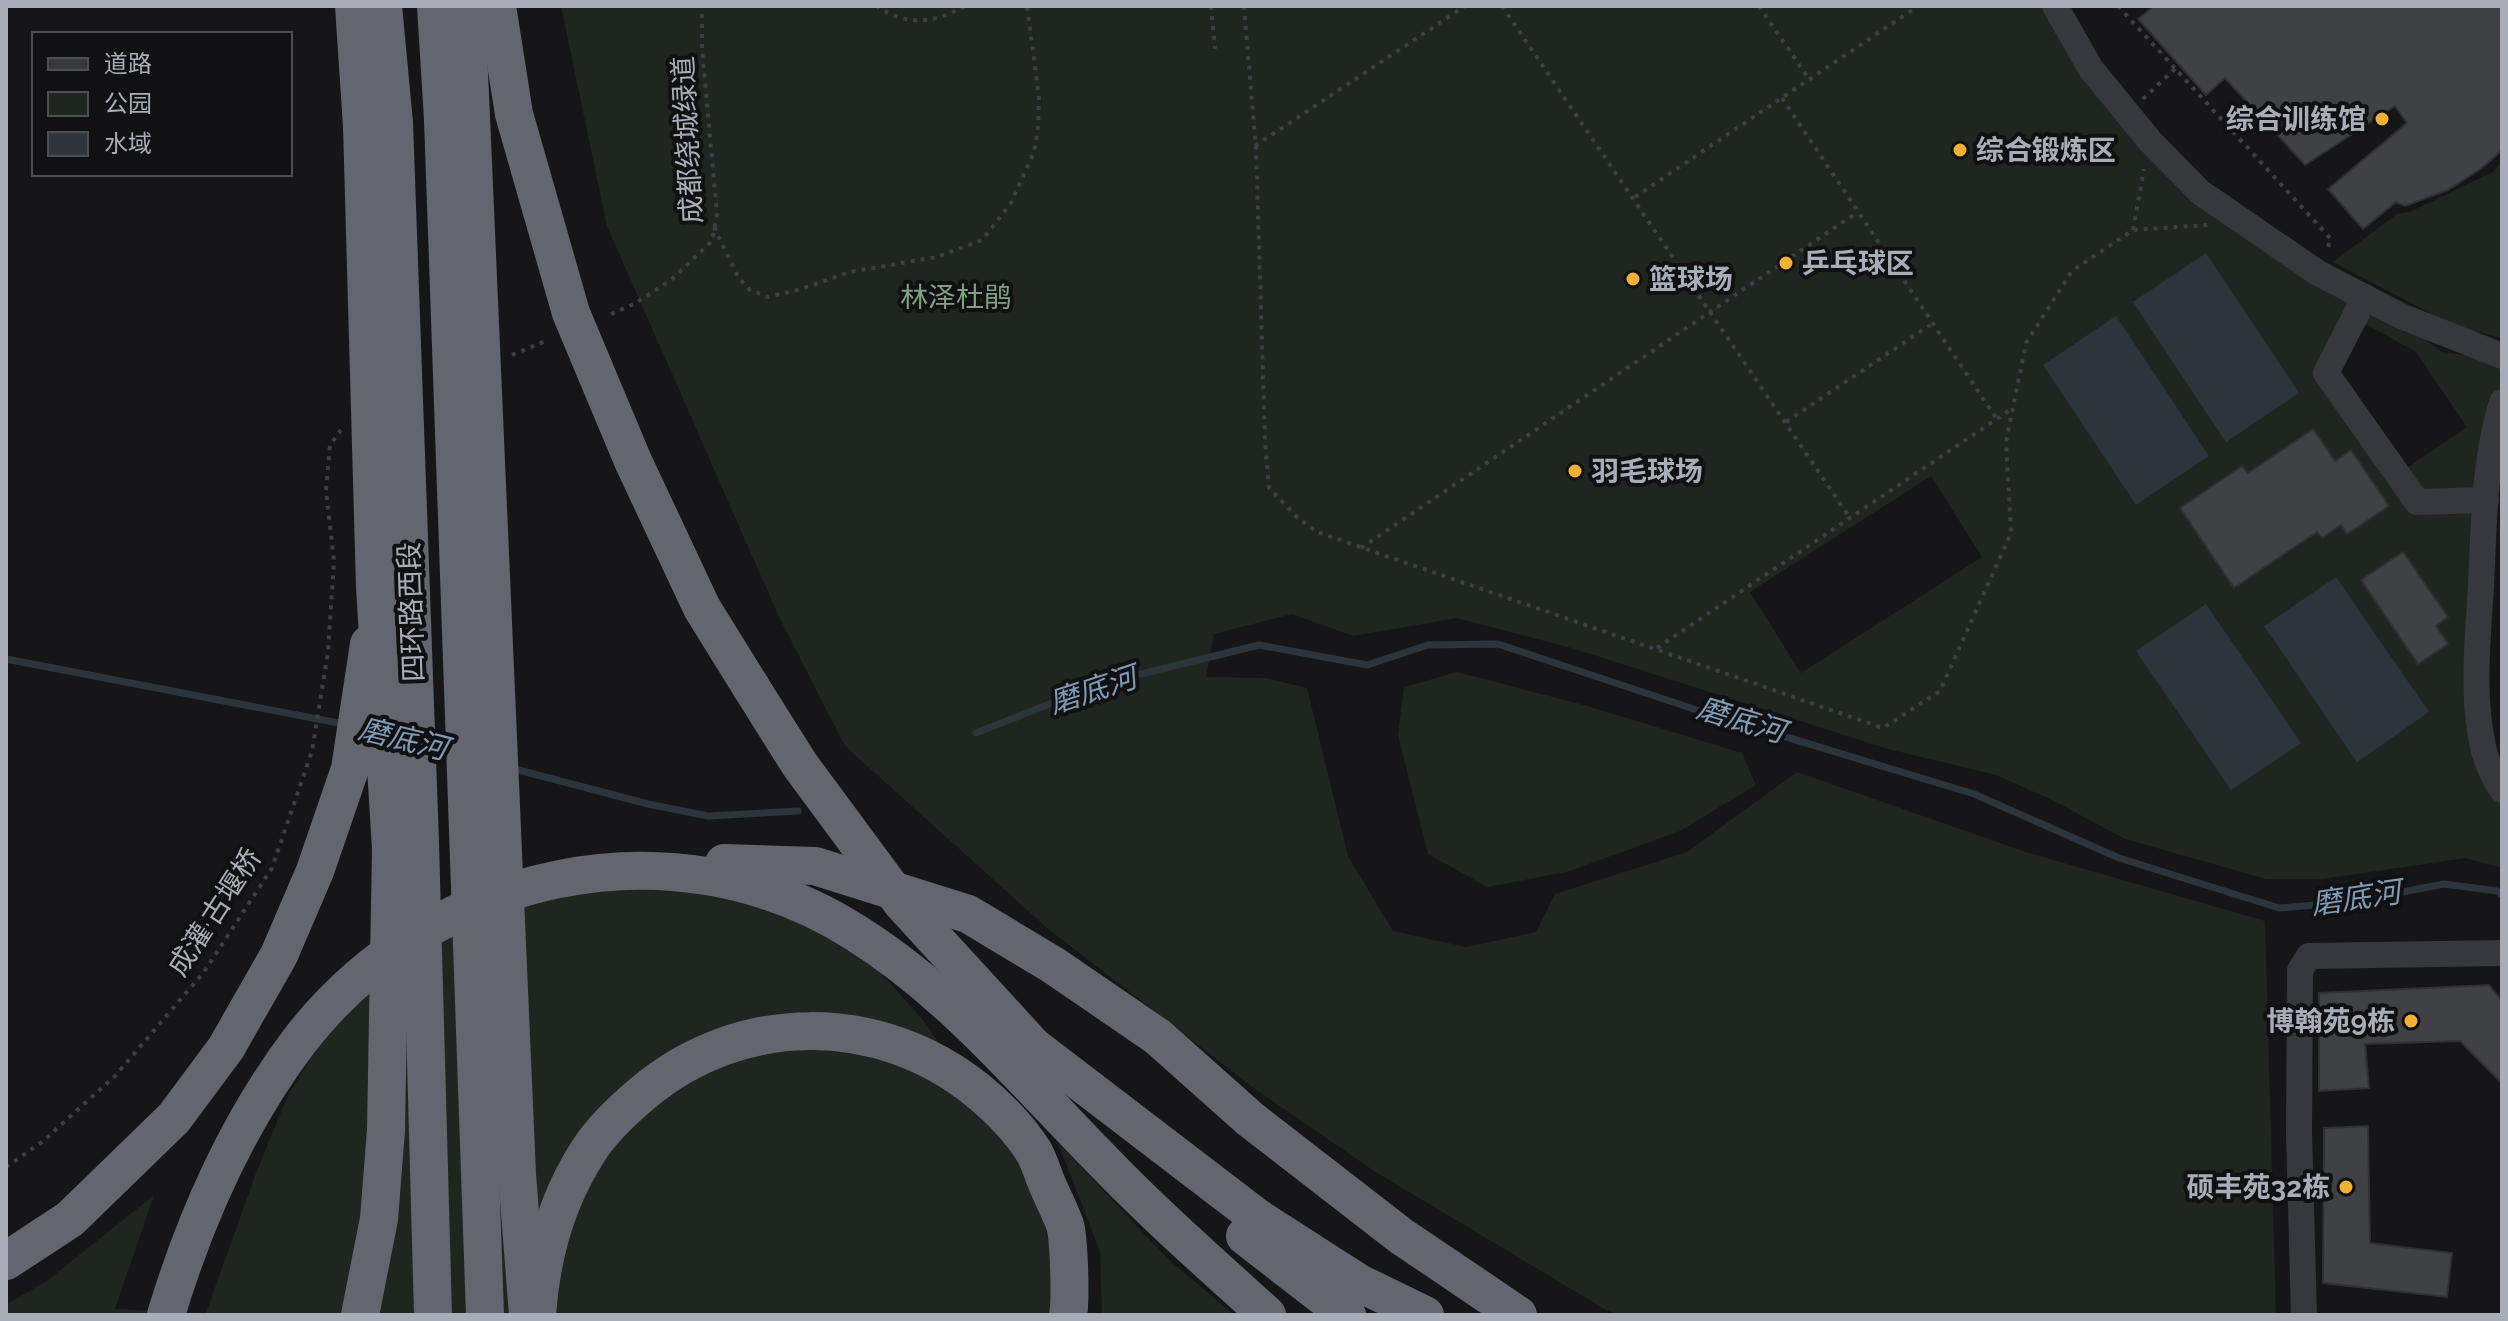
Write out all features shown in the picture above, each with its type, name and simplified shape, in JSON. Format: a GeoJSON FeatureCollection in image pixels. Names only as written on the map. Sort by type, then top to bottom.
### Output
{"type":"FeatureCollection","features":[{"type":"Feature","properties":{"kind":"highway"},"geometry":{"type":"LineString","coordinates":[[354,6],[378,125],[375,587],[391,849],[386,1130],[379,1219],[360,1315]]}},
{"type":"Feature","properties":{"kind":"highway","name":"四环路西段"},"geometry":{"type":"LineString","coordinates":[[383,6],[378,125],[419,826],[433,1315]]}},
{"type":"Feature","properties":{"kind":"highway","name":"四环路西段"},"geometry":{"type":"LineString","coordinates":[[436,6],[457,118],[485,1315]]}},
{"type":"Feature","properties":{"kind":"highway"},"geometry":{"type":"LineString","coordinates":[[466,6],[457,118],[516,1159],[528,1315]]}},
{"type":"Feature","properties":{"kind":"highway"},"geometry":{"type":"LineString","coordinates":[[497,6],[514,114],[571,313],[633,461],[702,608],[800,765],[902,903],[1033,1046],[1198,1199],[1347,1315]]}},
{"type":"Feature","properties":{"kind":"highway"},"geometry":{"type":"LineString","coordinates":[[6,1261],[70,1219],[174,1118],[226,1048],[279,955],[315,871],[350,769],[363,694],[375,587]]}},
{"type":"Feature","properties":{"kind":"highway"},"geometry":{"type":"LineString","coordinates":[[166,1315],[187,1246],[240,1129],[302,1038],[372,965],[443,922],[514,889],[549,879],[600,871],[701,862],[815,866],[968,914],[1053,965],[1158,1037],[1250,1119],[1376,1217],[1518,1315]]}},
{"type":"Feature","properties":{"kind":"highway"},"geometry":{"type":"LineString","coordinates":[[600,871],[661,869],[717,876],[801,903],[856,932],[961,1013],[1171,1229],[1267,1315]]}},
{"type":"Feature","properties":{"kind":"highway"},"geometry":{"type":"LineString","coordinates":[[537,1315],[539,1283],[550,1234],[566,1194],[590,1148],[624,1109],[661,1077],[702,1053],[750,1038],[801,1031],[844,1031],[882,1039],[920,1053],[958,1074],[1002,1110],[1034,1152],[1066,1227],[1068,1315]]}},
{"type":"Feature","properties":{"kind":"highway"},"geometry":{"type":"LineString","coordinates":[[1033,1046],[1258,1218],[1359,1283],[1425,1315]]}},
{"type":"Feature","properties":{"kind":"street"},"geometry":{"type":"LineString","coordinates":[[2055,6],[2091,69],[2150,141],[2200,192],[2318,273],[2401,316],[2502,356]]}},
{"type":"Feature","properties":{"kind":"street"},"geometry":{"type":"LineString","coordinates":[[2365,297],[2326,373],[2417,502],[2486,500]]}},
{"type":"Feature","properties":{"kind":"street"},"geometry":{"type":"LineString","coordinates":[[2502,402],[2496,463],[2486,500],[2478,645],[2479,717],[2484,752],[2502,790]]}},
{"type":"Feature","properties":{"kind":"street"},"geometry":{"type":"LineString","coordinates":[[2304,1315],[2299,1133],[2300,970],[2309,956],[2502,953]]}},
{"type":"Feature","properties":{"kind":"path","name":"成都绕城绿道"},"geometry":{"type":"LineString","coordinates":[[611,314],[634,304],[671,280],[712,241],[717,214],[702,49],[702,6]]}},
{"type":"Feature","properties":{"kind":"path"},"geometry":{"type":"LineString","coordinates":[[876,6],[894,17],[919,21],[945,17],[966,6]]}},
{"type":"Feature","properties":{"kind":"path"},"geometry":{"type":"LineString","coordinates":[[714,227],[738,277],[750,290],[768,297],[850,272],[937,257],[982,240],[1011,203],[1034,152],[1039,97],[1027,6]]}},
{"type":"Feature","properties":{"kind":"path"},"geometry":{"type":"LineString","coordinates":[[1211,6],[1215,49]]}},
{"type":"Feature","properties":{"kind":"path"},"geometry":{"type":"LineString","coordinates":[[1244,6],[1255,146],[1269,488],[1297,517],[1317,532],[1883,728],[1940,691],[2011,533],[2006,442],[2026,343],[2072,271],[2133,230],[2246,223]]}},
{"type":"Feature","properties":{"kind":"path"},"geometry":{"type":"LineString","coordinates":[[1255,146],[1465,6]]}},
{"type":"Feature","properties":{"kind":"path"},"geometry":{"type":"LineString","coordinates":[[1502,6],[1850,518]]}},
{"type":"Feature","properties":{"kind":"path"},"geometry":{"type":"LineString","coordinates":[[1759,6],[1809,79]]}},
{"type":"Feature","properties":{"kind":"path"},"geometry":{"type":"LineString","coordinates":[[1634,198],[1918,6]]}},
{"type":"Feature","properties":{"kind":"path"},"geometry":{"type":"LineString","coordinates":[[2118,6],[2331,239],[2318,273]]}},
{"type":"Feature","properties":{"kind":"path"},"geometry":{"type":"LineString","coordinates":[[2127,114],[2177,67]]}},
{"type":"Feature","properties":{"kind":"path"},"geometry":{"type":"LineString","coordinates":[[1782,98],[1997,419]]}},
{"type":"Feature","properties":{"kind":"path"},"geometry":{"type":"LineString","coordinates":[[2133,230],[2150,141]]}},
{"type":"Feature","properties":{"kind":"path"},"geometry":{"type":"LineString","coordinates":[[1361,548],[1858,212]]}},
{"type":"Feature","properties":{"kind":"path"},"geometry":{"type":"LineString","coordinates":[[1786,422],[1933,323]]}},
{"type":"Feature","properties":{"kind":"path"},"geometry":{"type":"LineString","coordinates":[[1656,649],[2013,408]]}},
{"type":"Feature","properties":{"kind":"path","name":"成灌·古堰桥"},"geometry":{"type":"LineString","coordinates":[[6,1167],[42,1142],[115,1076],[204,972],[272,868],[312,751],[328,652],[334,561]]}},
{"type":"Feature","properties":{"kind":"green space","name":"林泽杜鹃"},"geometry":{"type":"Polygon","coordinates":[[[561,6],[2055,6],[2150,141],[2442,352],[2502,359],[2502,402],[2478,645],[2502,790],[2502,868],[2466,858],[2322,879],[2266,879],[2125,839],[2052,800],[1996,775],[1888,749],[1575,649],[1457,618],[1353,636],[1292,614],[1214,634],[1206,677],[1266,678],[1307,688],[1348,856],[1393,931],[1466,947],[1536,932],[1555,894],[1687,852],[1797,772],[2026,852],[2265,921],[2276,1315],[1620,1315],[1606,1310],[1374,1171],[1255,1089],[1047,928],[845,746],[779,617],[607,226],[561,6]],[[2355,318],[2326,373],[2398,474],[2467,427],[2416,352],[2355,318]],[[1931,476],[1750,592],[1801,673],[1982,557],[1931,476]]]}},
{"type":"Feature","properties":{"kind":"green space"},"geometry":{"type":"Polygon","coordinates":[[[2502,161],[2502,338],[2457,327],[2333,262],[2397,214],[2412,211],[2493,172],[2502,161]]]}},
{"type":"Feature","properties":{"kind":"green space"},"geometry":{"type":"Polygon","coordinates":[[[1457,672],[1584,705],[1742,753],[1756,785],[1680,831],[1567,872],[1487,887],[1428,854],[1398,735],[1404,687],[1457,672]]]}},
{"type":"Feature","properties":{"kind":"green space"},"geometry":{"type":"Polygon","coordinates":[[[597,884],[742,895],[866,957],[924,1021],[1018,1161],[1038,1200],[1049,1242],[1053,1289],[1050,1315],[6,1315],[6,1305],[48,1280],[154,1195],[115,1309],[206,1313],[256,1173],[288,1095],[356,996],[448,931],[597,884]]]}},
{"type":"Feature","properties":{"kind":"green space"},"geometry":{"type":"Polygon","coordinates":[[[1058,1143],[1168,1259],[1234,1315],[1102,1315],[1100,1251],[1058,1143]]]}},
{"type":"Feature","properties":{"kind":"water"},"geometry":{"type":"Polygon","coordinates":[[[2206,253],[2299,393],[2226,442],[2133,302],[2206,253]]]}},
{"type":"Feature","properties":{"kind":"water"},"geometry":{"type":"Polygon","coordinates":[[[2116,316],[2209,456],[2136,505],[2043,365],[2116,316]]]}},
{"type":"Feature","properties":{"kind":"water"},"geometry":{"type":"Polygon","coordinates":[[[2336,577],[2429,712],[2357,762],[2264,626],[2336,577]]]}},
{"type":"Feature","properties":{"kind":"water"},"geometry":{"type":"Polygon","coordinates":[[[2206,604],[2301,743],[2231,790],[2136,651],[2206,604]]]}},
{"type":"Feature","properties":{"kind":"building","name":"综合训练馆"},"geometry":{"type":"Polygon","coordinates":[[[2154,6],[2502,6],[2502,150],[2482,168],[2448,190],[2405,206],[2396,202],[2363,229],[2328,189],[2407,123],[2395,106],[2305,165],[2225,78],[2206,95],[2138,19],[2154,6]]]}},
{"type":"Feature","properties":{"kind":"building"},"geometry":{"type":"Polygon","coordinates":[[[2313,429],[2335,461],[2351,450],[2389,506],[2347,534],[2341,525],[2322,538],[2317,532],[2234,588],[2180,508],[2242,466],[2248,473],[2313,429]]]}},
{"type":"Feature","properties":{"kind":"building"},"geometry":{"type":"Polygon","coordinates":[[[2403,552],[2448,617],[2436,626],[2448,644],[2418,664],[2361,580],[2403,552]]]}},
{"type":"Feature","properties":{"kind":"building","name":"博翰苑9栋"},"geometry":{"type":"Polygon","coordinates":[[[2489,985],[2502,1001],[2502,1083],[2460,1041],[2365,1044],[2369,1088],[2319,1091],[2319,993],[2489,985]]]}},
{"type":"Feature","properties":{"kind":"building","name":"硕丰苑32栋"},"geometry":{"type":"Polygon","coordinates":[[[2368,1126],[2370,1243],[2452,1253],[2447,1297],[2323,1283],[2324,1128],[2368,1126]]]}},
{"type":"Feature","properties":{"kind":"waterway","name":"磨底河"},"geometry":{"type":"LineString","coordinates":[[976,733],[1100,684],[1259,645],[1367,665],[1428,645],[1498,644],[1694,709],[1974,794],[2119,858],[2279,908],[2351,902],[2444,884],[2497,891],[2502,895]]}},
{"type":"Feature","properties":{"kind":"waterway","name":"磨底河"},"geometry":{"type":"LineString","coordinates":[[6,659],[344,724]]}},
{"type":"Feature","properties":{"kind":"waterway","name":"磨底河"},"geometry":{"type":"LineString","coordinates":[[511,768],[648,804],[708,816],[798,811]]}},
{"type":"Feature","properties":{"kind":"place","name":"综合训练馆"},"geometry":{"type":"Point","coordinates":[2382,119]}},
{"type":"Feature","properties":{"kind":"place","name":"综合锻炼区"},"geometry":{"type":"Point","coordinates":[1960,150]}},
{"type":"Feature","properties":{"kind":"place","name":"乒乓球区"},"geometry":{"type":"Point","coordinates":[1786,263]}},
{"type":"Feature","properties":{"kind":"place","name":"篮球场"},"geometry":{"type":"Point","coordinates":[1633,279]}},
{"type":"Feature","properties":{"kind":"place","name":"羽毛球场"},"geometry":{"type":"Point","coordinates":[1575,471]}},
{"type":"Feature","properties":{"kind":"place","name":"博翰苑9栋"},"geometry":{"type":"Point","coordinates":[2411,1021]}},
{"type":"Feature","properties":{"kind":"place","name":"硕丰苑32栋"},"geometry":{"type":"Point","coordinates":[2346,1187]}}]}
